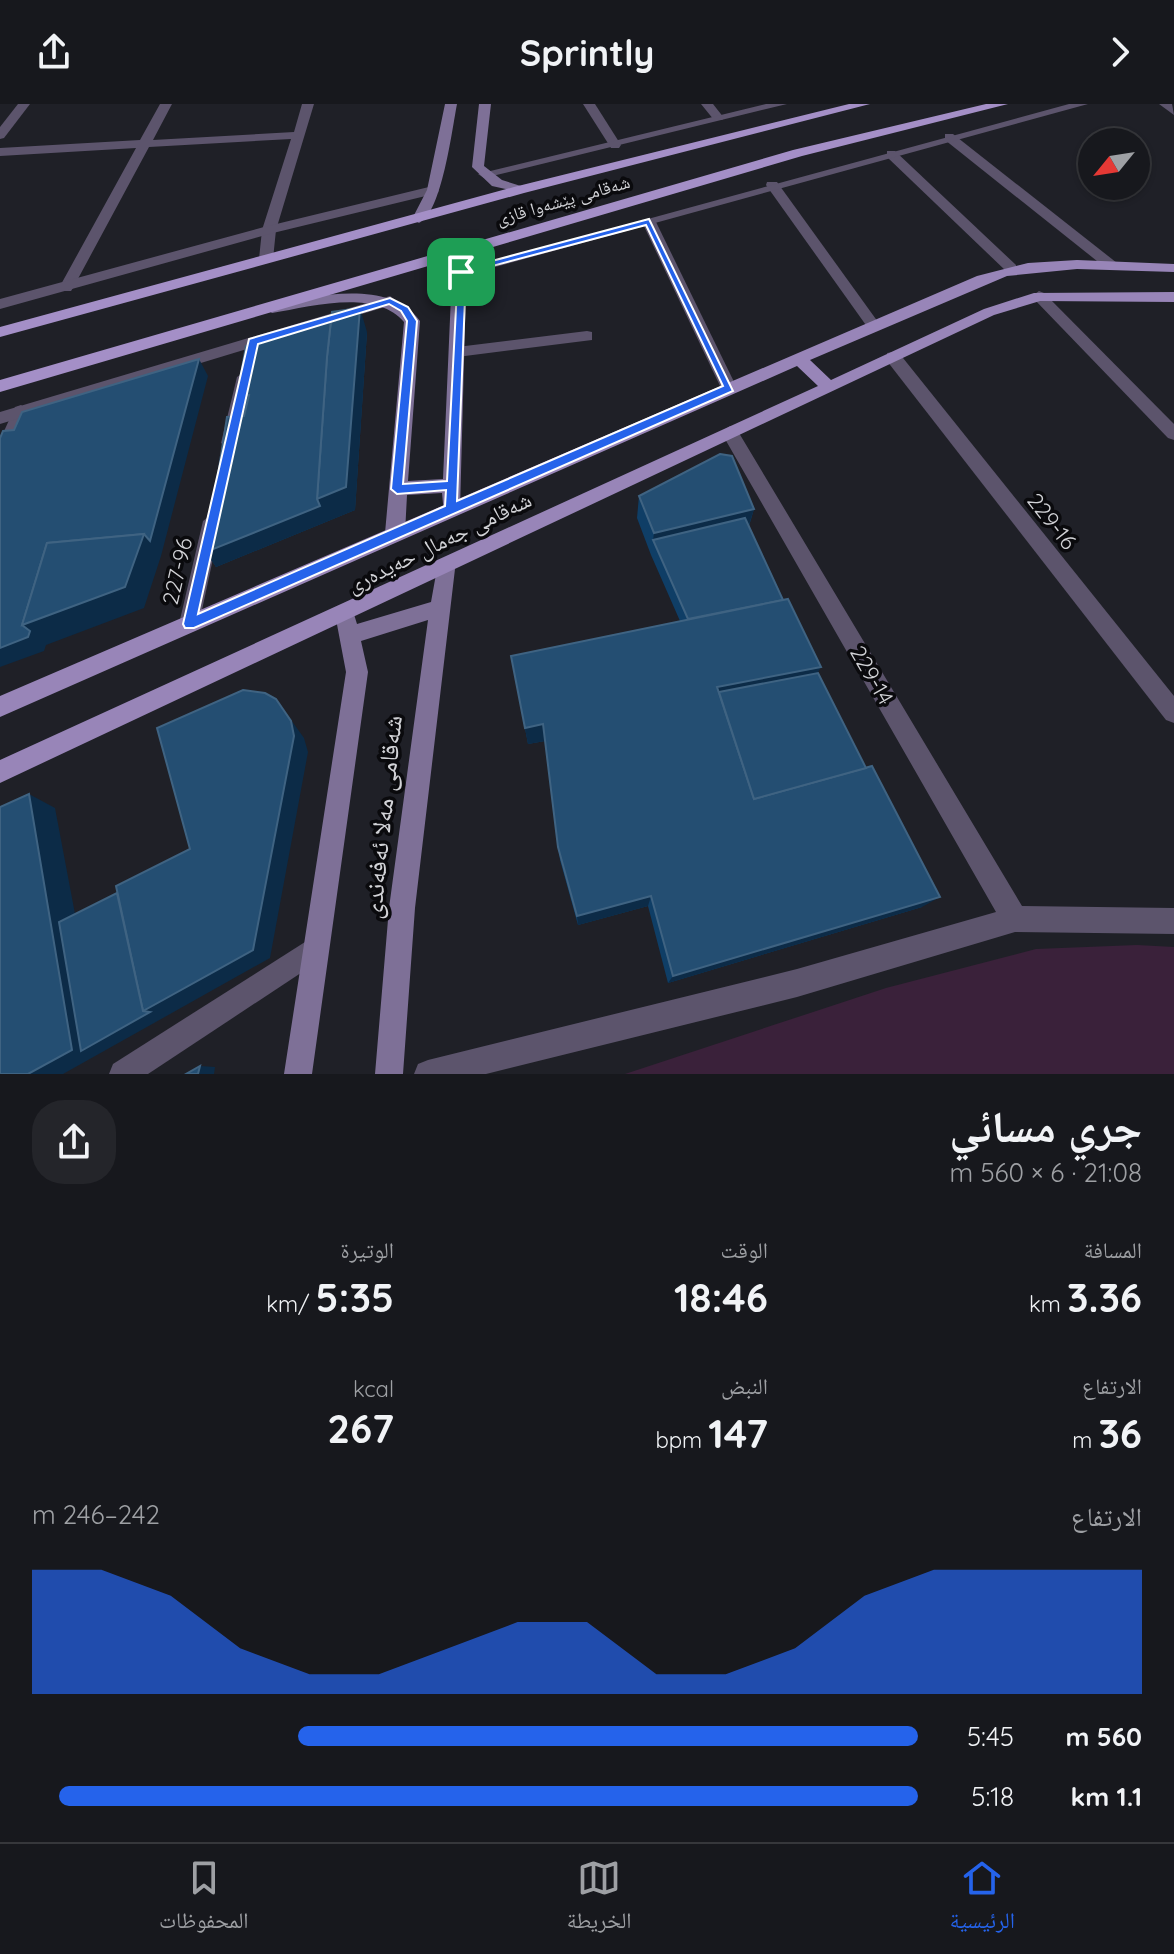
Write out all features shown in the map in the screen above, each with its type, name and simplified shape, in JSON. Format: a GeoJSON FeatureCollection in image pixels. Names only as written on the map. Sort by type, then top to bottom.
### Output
{"type":"FeatureCollection","features":[{"type":"Feature","properties":{"kind":"highway","name":"شەقامی پێشەوا قازی"},"geometry":{"type":"LineString","coordinates":[[0,332],[519,190],[864,104]]}},
{"type":"Feature","properties":{"kind":"highway","name":"شەقامی پێشەوا قازی"},"geometry":{"type":"LineString","coordinates":[[0,386],[798,153],[1002,104]]}},
{"type":"Feature","properties":{"kind":"main road"},"geometry":{"type":"LineString","coordinates":[[419,219],[433,190],[451,104]]}},
{"type":"Feature","properties":{"kind":"main road"},"geometry":{"type":"LineString","coordinates":[[485,104],[476,160],[484,174],[519,190]]}},
{"type":"Feature","properties":{"kind":"main road"},"geometry":{"type":"LineString","coordinates":[[451,509],[460,250]]}},
{"type":"Feature","properties":{"kind":"main road","name":"شەقامی جەمال حەیدەری"},"geometry":{"type":"LineString","coordinates":[[0,707],[873,325],[1011,268],[1174,268]]}},
{"type":"Feature","properties":{"kind":"main road","name":"شەقامی جەمال حەیدەری"},"geometry":{"type":"LineString","coordinates":[[0,772],[349,624],[445,569],[989,312],[1039,296],[1174,297]]}},
{"type":"Feature","properties":{"kind":"main road"},"geometry":{"type":"LineString","coordinates":[[272,308],[390,301],[404,309],[412,321],[395,533]]}},
{"type":"Feature","properties":{"kind":"main road"},"geometry":{"type":"LineString","coordinates":[[798,358],[829,387]]}},
{"type":"Feature","properties":{"kind":"main road"},"geometry":{"type":"LineString","coordinates":[[397,489],[453,485]]}},
{"type":"Feature","properties":{"kind":"main road","name":"شەقامی مەلا ئەفەندی"},"geometry":{"type":"LineString","coordinates":[[389,1074],[402,908],[437,609],[445,569]]}},
{"type":"Feature","properties":{"kind":"main road"},"geometry":{"type":"LineString","coordinates":[[349,624],[437,609]]}},
{"type":"Feature","properties":{"kind":"main road","name":"شەقامی مەلا ئەفەندی"},"geometry":{"type":"LineString","coordinates":[[298,1074],[356,686],[349,624]]}},
{"type":"Feature","properties":{"kind":"street"},"geometry":{"type":"LineString","coordinates":[[0,135],[24,104]]}},
{"type":"Feature","properties":{"kind":"street"},"geometry":{"type":"LineString","coordinates":[[66,288],[166,104]]}},
{"type":"Feature","properties":{"kind":"street"},"geometry":{"type":"LineString","coordinates":[[266,259],[269,230],[308,104]]}},
{"type":"Feature","properties":{"kind":"street"},"geometry":{"type":"LineString","coordinates":[[589,104],[615,145]]}},
{"type":"Feature","properties":{"kind":"street"},"geometry":{"type":"LineString","coordinates":[[707,104],[718,118]]}},
{"type":"Feature","properties":{"kind":"street"},"geometry":{"type":"LineString","coordinates":[[484,174],[781,104]]}},
{"type":"Feature","properties":{"kind":"street"},"geometry":{"type":"LineString","coordinates":[[461,272],[949,137],[1082,104]]}},
{"type":"Feature","properties":{"kind":"street"},"geometry":{"type":"LineString","coordinates":[[1165,104],[1174,112]]}},
{"type":"Feature","properties":{"kind":"street"},"geometry":{"type":"LineString","coordinates":[[0,152],[296,135]]}},
{"type":"Feature","properties":{"kind":"street"},"geometry":{"type":"LineString","coordinates":[[949,137],[1112,266]]}},
{"type":"Feature","properties":{"kind":"street"},"geometry":{"type":"LineString","coordinates":[[891,154],[1011,268]]}},
{"type":"Feature","properties":{"kind":"street"},"geometry":{"type":"LineString","coordinates":[[772,185],[873,325]]}},
{"type":"Feature","properties":{"kind":"street"},"geometry":{"type":"LineString","coordinates":[[0,304],[269,230],[433,190]]}},
{"type":"Feature","properties":{"kind":"street"},"geometry":{"type":"LineString","coordinates":[[649,222],[729,388]]}},
{"type":"Feature","properties":{"kind":"street"},"geometry":{"type":"LineString","coordinates":[[1039,296],[1174,434]]}},
{"type":"Feature","properties":{"kind":"street"},"geometry":{"type":"LineString","coordinates":[[0,418],[390,301]]}},
{"type":"Feature","properties":{"kind":"street"},"geometry":{"type":"LineString","coordinates":[[457,352],[587,336]]}},
{"type":"Feature","properties":{"kind":"street"},"geometry":{"type":"LineString","coordinates":[[226,460],[253,342]]}},
{"type":"Feature","properties":{"kind":"street","name":"229-16"},"geometry":{"type":"LineString","coordinates":[[893,357],[1174,713]]}},
{"type":"Feature","properties":{"kind":"street"},"geometry":{"type":"LineString","coordinates":[[0,461],[21,411]]}},
{"type":"Feature","properties":{"kind":"street","name":"229-14"},"geometry":{"type":"LineString","coordinates":[[730,432],[1015,919]]}},
{"type":"Feature","properties":{"kind":"street","name":"227-96"},"geometry":{"type":"LineString","coordinates":[[189,624],[216,505]]}},
{"type":"Feature","properties":{"kind":"street"},"geometry":{"type":"LineString","coordinates":[[428,1074],[797,983],[1015,919],[1174,921]]}},
{"type":"Feature","properties":{"kind":"street"},"geometry":{"type":"LineString","coordinates":[[123,1074],[316,948]]}},
{"type":"Feature","properties":{"kind":"shaded area"},"geometry":{"type":"Polygon","coordinates":[[[1137,945],[1174,947],[1174,1074],[625,1074],[886,988],[1036,949],[1137,945]]]}},
{"type":"Feature","properties":{"kind":"building"},"geometry":{"type":"Polygon","coordinates":[[[360,308],[346,487],[317,499],[332,312],[360,308]]]}},
{"type":"Feature","properties":{"kind":"building"},"geometry":{"type":"Polygon","coordinates":[[[331,320],[317,499],[320,506],[206,552],[227,417],[244,416],[249,395],[237,396],[246,346],[331,320]]]}},
{"type":"Feature","properties":{"kind":"building"},"geometry":{"type":"Polygon","coordinates":[[[199,359],[150,541],[144,534],[47,543],[22,625],[30,631],[28,637],[0,648],[0,438],[3,431],[14,430],[22,412],[199,359]]]}},
{"type":"Feature","properties":{"kind":"building"},"geometry":{"type":"Polygon","coordinates":[[[720,454],[732,456],[754,509],[654,533],[639,496],[720,454]]]}},
{"type":"Feature","properties":{"kind":"building"},"geometry":{"type":"Polygon","coordinates":[[[745,518],[783,600],[688,619],[653,540],[745,518]]]}},
{"type":"Feature","properties":{"kind":"building"},"geometry":{"type":"Polygon","coordinates":[[[144,534],[125,587],[22,625],[47,543],[144,534]]]}},
{"type":"Feature","properties":{"kind":"building"},"geometry":{"type":"Polygon","coordinates":[[[788,599],[821,667],[717,687],[754,799],[872,766],[940,897],[673,976],[651,896],[577,916],[558,847],[543,724],[525,728],[511,656],[788,599]]]}},
{"type":"Feature","properties":{"kind":"building"},"geometry":{"type":"Polygon","coordinates":[[[818,673],[866,768],[754,799],[719,692],[818,673]]]}},
{"type":"Feature","properties":{"kind":"building"},"geometry":{"type":"Polygon","coordinates":[[[243,690],[265,693],[276,699],[291,721],[294,736],[253,950],[143,1011],[116,886],[190,849],[157,728],[243,690]]]}},
{"type":"Feature","properties":{"kind":"building"},"geometry":{"type":"Polygon","coordinates":[[[29,794],[72,1050],[28,1074],[0,1074],[0,807],[29,794]]]}},
{"type":"Feature","properties":{"kind":"building"},"geometry":{"type":"Polygon","coordinates":[[[117,893],[143,1011],[150,1012],[81,1051],[59,922],[117,893]]]}},
{"type":"Feature","properties":{"kind":"building"},"geometry":{"type":"Polygon","coordinates":[[[200,1066],[198,1074],[186,1074],[200,1066]]]}},
{"type":"Feature","properties":{"kind":"route"},"geometry":{"type":"LineString","coordinates":[[461,272],[453,485],[451,509],[189,624],[253,342],[390,301],[404,309],[412,321],[397,489],[453,485],[451,509],[729,388],[649,222],[461,272]]}}]}
